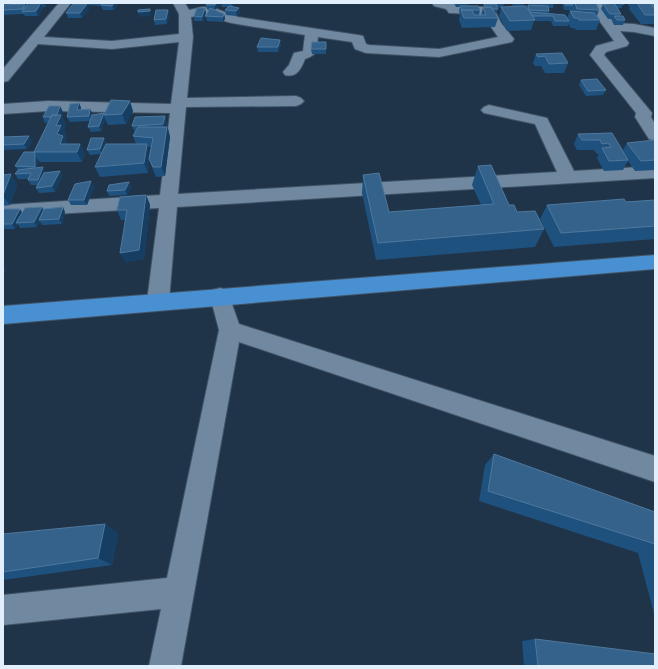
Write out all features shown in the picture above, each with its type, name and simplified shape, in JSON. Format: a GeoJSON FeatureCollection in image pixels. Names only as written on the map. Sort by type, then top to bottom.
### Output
{"type":"FeatureCollection","features":[{"type":"Feature","properties":{"kind":"main road"},"geometry":{"type":"LineString","coordinates":[[3,315],[220,296],[655,262]]}},
{"type":"Feature","properties":{"kind":"street"},"geometry":{"type":"LineString","coordinates":[[3,78],[65,3]]}},
{"type":"Feature","properties":{"kind":"street"},"geometry":{"type":"LineString","coordinates":[[438,3],[451,6],[453,10],[480,10],[483,15],[507,15]]}},
{"type":"Feature","properties":{"kind":"street"},"geometry":{"type":"LineString","coordinates":[[596,3],[608,24],[622,43],[601,50],[597,55],[644,113],[642,117],[655,136]]}},
{"type":"Feature","properties":{"kind":"street"},"geometry":{"type":"LineString","coordinates":[[158,302],[186,37],[182,9],[214,12],[235,20],[358,39],[360,46],[366,49],[439,53],[507,39],[495,24],[492,16]]}},
{"type":"Feature","properties":{"kind":"street"},"geometry":{"type":"LineString","coordinates":[[592,21],[655,32]]}},
{"type":"Feature","properties":{"kind":"street"},"geometry":{"type":"LineString","coordinates":[[290,72],[295,67],[299,56],[309,53],[312,33]]}},
{"type":"Feature","properties":{"kind":"street"},"geometry":{"type":"LineString","coordinates":[[34,40],[112,45],[186,37]]}},
{"type":"Feature","properties":{"kind":"street"},"geometry":{"type":"LineString","coordinates":[[3,109],[56,106],[178,106],[296,101]]}},
{"type":"Feature","properties":{"kind":"street"},"geometry":{"type":"LineString","coordinates":[[488,110],[541,120],[568,177]]}},
{"type":"Feature","properties":{"kind":"street"},"geometry":{"type":"LineString","coordinates":[[3,211],[655,172]]}},
{"type":"Feature","properties":{"kind":"street"},"geometry":{"type":"LineString","coordinates":[[165,666],[230,330],[220,296]]}},
{"type":"Feature","properties":{"kind":"street"},"geometry":{"type":"LineString","coordinates":[[230,330],[655,469]]}},
{"type":"Feature","properties":{"kind":"street"},"geometry":{"type":"LineString","coordinates":[[3,610],[179,592]]}},
{"type":"Feature","properties":{"kind":"building"},"geometry":{"type":"Polygon","coordinates":[[[28,3],[41,3],[36,11],[22,12],[28,3]]]}},
{"type":"Feature","properties":{"kind":"building"},"geometry":{"type":"Polygon","coordinates":[[[103,3],[114,3],[112,6],[101,5],[103,3]]]}},
{"type":"Feature","properties":{"kind":"building"},"geometry":{"type":"Polygon","coordinates":[[[208,3],[217,3],[215,5],[206,5],[208,3]]]}},
{"type":"Feature","properties":{"kind":"building"},"geometry":{"type":"Polygon","coordinates":[[[565,3],[572,3],[573,5],[565,5],[565,3]]]}},
{"type":"Feature","properties":{"kind":"building"},"geometry":{"type":"Polygon","coordinates":[[[575,3],[596,3],[599,10],[577,9],[575,3]]]}},
{"type":"Feature","properties":{"kind":"building"},"geometry":{"type":"Polygon","coordinates":[[[614,3],[621,14],[610,14],[603,4],[614,3]]]}},
{"type":"Feature","properties":{"kind":"building"},"geometry":{"type":"Polygon","coordinates":[[[637,3],[651,3],[655,9],[655,15],[645,15],[637,3]]]}},
{"type":"Feature","properties":{"kind":"building"},"geometry":{"type":"Polygon","coordinates":[[[25,4],[23,9],[3,10],[3,5],[25,4]]]}},
{"type":"Feature","properties":{"kind":"building"},"geometry":{"type":"Polygon","coordinates":[[[73,4],[87,4],[80,13],[66,13],[73,4]]]}},
{"type":"Feature","properties":{"kind":"building"},"geometry":{"type":"Polygon","coordinates":[[[484,4],[496,4],[498,9],[485,7],[484,4]]]}},
{"type":"Feature","properties":{"kind":"building"},"geometry":{"type":"Polygon","coordinates":[[[528,5],[548,6],[549,11],[529,10],[528,5]]]}},
{"type":"Feature","properties":{"kind":"building"},"geometry":{"type":"Polygon","coordinates":[[[229,6],[239,8],[236,11],[225,10],[229,6]]]}},
{"type":"Feature","properties":{"kind":"building"},"geometry":{"type":"Polygon","coordinates":[[[460,6],[478,6],[480,10],[462,10],[460,6]]]}},
{"type":"Feature","properties":{"kind":"building"},"geometry":{"type":"Polygon","coordinates":[[[526,6],[535,20],[510,21],[501,7],[526,6]]]}},
{"type":"Feature","properties":{"kind":"building"},"geometry":{"type":"Polygon","coordinates":[[[483,7],[491,7],[498,18],[464,18],[461,10],[472,10],[474,15],[486,15],[483,7]]]}},
{"type":"Feature","properties":{"kind":"building"},"geometry":{"type":"Polygon","coordinates":[[[197,8],[205,8],[202,17],[194,16],[197,8]]]}},
{"type":"Feature","properties":{"kind":"building"},"geometry":{"type":"Polygon","coordinates":[[[210,8],[224,14],[223,17],[206,16],[210,8]]]}},
{"type":"Feature","properties":{"kind":"building"},"geometry":{"type":"Polygon","coordinates":[[[150,9],[150,11],[138,12],[138,10],[150,9]]]}},
{"type":"Feature","properties":{"kind":"building"},"geometry":{"type":"Polygon","coordinates":[[[156,10],[168,10],[166,19],[154,20],[156,10]]]}},
{"type":"Feature","properties":{"kind":"building"},"geometry":{"type":"Polygon","coordinates":[[[570,11],[594,13],[600,20],[579,20],[578,18],[574,18],[570,11]]]}},
{"type":"Feature","properties":{"kind":"building"},"geometry":{"type":"Polygon","coordinates":[[[530,12],[565,15],[569,21],[555,21],[553,16],[532,16],[530,12]]]}},
{"type":"Feature","properties":{"kind":"building"},"geometry":{"type":"Polygon","coordinates":[[[614,16],[623,16],[625,20],[617,20],[614,16]]]}},
{"type":"Feature","properties":{"kind":"building"},"geometry":{"type":"Polygon","coordinates":[[[261,38],[280,40],[278,47],[257,47],[261,38]]]}},
{"type":"Feature","properties":{"kind":"building"},"geometry":{"type":"Polygon","coordinates":[[[312,42],[326,42],[326,49],[311,49],[312,42]]]}},
{"type":"Feature","properties":{"kind":"building"},"geometry":{"type":"Polygon","coordinates":[[[562,53],[568,63],[549,64],[545,56],[538,57],[536,54],[562,53]]]}},
{"type":"Feature","properties":{"kind":"building"},"geometry":{"type":"Polygon","coordinates":[[[597,79],[606,90],[588,91],[581,80],[597,79]]]}},
{"type":"Feature","properties":{"kind":"building"},"geometry":{"type":"Polygon","coordinates":[[[111,100],[130,101],[122,114],[104,115],[111,100]]]}},
{"type":"Feature","properties":{"kind":"building"},"geometry":{"type":"Polygon","coordinates":[[[79,103],[77,110],[90,109],[89,116],[67,117],[70,104],[79,103]]]}},
{"type":"Feature","properties":{"kind":"building"},"geometry":{"type":"Polygon","coordinates":[[[49,106],[60,106],[57,115],[43,117],[49,106]]]}},
{"type":"Feature","properties":{"kind":"building"},"geometry":{"type":"Polygon","coordinates":[[[104,113],[99,126],[88,127],[92,115],[104,113]]]}},
{"type":"Feature","properties":{"kind":"building"},"geometry":{"type":"Polygon","coordinates":[[[52,115],[61,115],[56,126],[61,125],[57,134],[63,136],[60,144],[80,144],[77,152],[34,152],[52,115]]]}},
{"type":"Feature","properties":{"kind":"building"},"geometry":{"type":"Polygon","coordinates":[[[165,116],[163,124],[132,126],[135,117],[165,116]]]}},
{"type":"Feature","properties":{"kind":"building"},"geometry":{"type":"Polygon","coordinates":[[[138,127],[167,127],[161,167],[153,167],[149,159],[153,138],[133,136],[138,127]]]}},
{"type":"Feature","properties":{"kind":"building"},"geometry":{"type":"Polygon","coordinates":[[[612,133],[628,160],[609,161],[602,148],[611,147],[608,143],[602,144],[600,140],[582,140],[578,134],[612,133]]]}},
{"type":"Feature","properties":{"kind":"building"},"geometry":{"type":"Polygon","coordinates":[[[29,136],[24,144],[3,145],[3,137],[29,136]]]}},
{"type":"Feature","properties":{"kind":"building"},"geometry":{"type":"Polygon","coordinates":[[[91,138],[104,138],[100,149],[87,150],[91,138]]]}},
{"type":"Feature","properties":{"kind":"building"},"geometry":{"type":"Polygon","coordinates":[[[655,140],[655,160],[641,161],[627,143],[655,140]]]}},
{"type":"Feature","properties":{"kind":"building"},"geometry":{"type":"Polygon","coordinates":[[[106,144],[147,144],[144,163],[95,167],[106,144]]]}},
{"type":"Feature","properties":{"kind":"building"},"geometry":{"type":"Polygon","coordinates":[[[24,152],[34,152],[35,167],[15,166],[24,152]]]}},
{"type":"Feature","properties":{"kind":"building"},"geometry":{"type":"Polygon","coordinates":[[[491,165],[509,205],[514,205],[517,212],[535,211],[544,229],[378,243],[363,175],[379,173],[389,212],[494,204],[478,166],[491,165]]]}},
{"type":"Feature","properties":{"kind":"building"},"geometry":{"type":"Polygon","coordinates":[[[43,167],[38,180],[28,180],[31,173],[15,174],[18,170],[43,167]]]}},
{"type":"Feature","properties":{"kind":"building"},"geometry":{"type":"Polygon","coordinates":[[[60,171],[52,186],[36,188],[44,173],[60,171]]]}},
{"type":"Feature","properties":{"kind":"building"},"geometry":{"type":"Polygon","coordinates":[[[11,174],[3,195],[3,175],[11,174]]]}},
{"type":"Feature","properties":{"kind":"building"},"geometry":{"type":"Polygon","coordinates":[[[91,181],[84,200],[68,200],[75,184],[91,181]]]}},
{"type":"Feature","properties":{"kind":"building"},"geometry":{"type":"Polygon","coordinates":[[[129,182],[125,190],[107,191],[109,185],[129,182]]]}},
{"type":"Feature","properties":{"kind":"building"},"geometry":{"type":"Polygon","coordinates":[[[146,195],[139,250],[120,253],[127,210],[117,210],[120,197],[146,195]]]}},
{"type":"Feature","properties":{"kind":"building"},"geometry":{"type":"Polygon","coordinates":[[[624,199],[626,202],[655,200],[655,226],[561,233],[547,205],[624,199]]]}},
{"type":"Feature","properties":{"kind":"building"},"geometry":{"type":"Polygon","coordinates":[[[42,207],[34,222],[16,223],[25,208],[42,207]]]}},
{"type":"Feature","properties":{"kind":"building"},"geometry":{"type":"Polygon","coordinates":[[[63,207],[59,219],[39,220],[44,209],[63,207]]]}},
{"type":"Feature","properties":{"kind":"building"},"geometry":{"type":"Polygon","coordinates":[[[3,209],[20,209],[12,224],[3,224],[3,209]]]}},
{"type":"Feature","properties":{"kind":"building"},"geometry":{"type":"Polygon","coordinates":[[[494,454],[655,512],[655,544],[488,491],[494,454]]]}},
{"type":"Feature","properties":{"kind":"building"},"geometry":{"type":"Polygon","coordinates":[[[105,524],[98,558],[3,572],[3,534],[105,524]]]}},
{"type":"Feature","properties":{"kind":"building"},"geometry":{"type":"Polygon","coordinates":[[[535,639],[655,654],[655,666],[538,666],[535,639]]]}}]}
